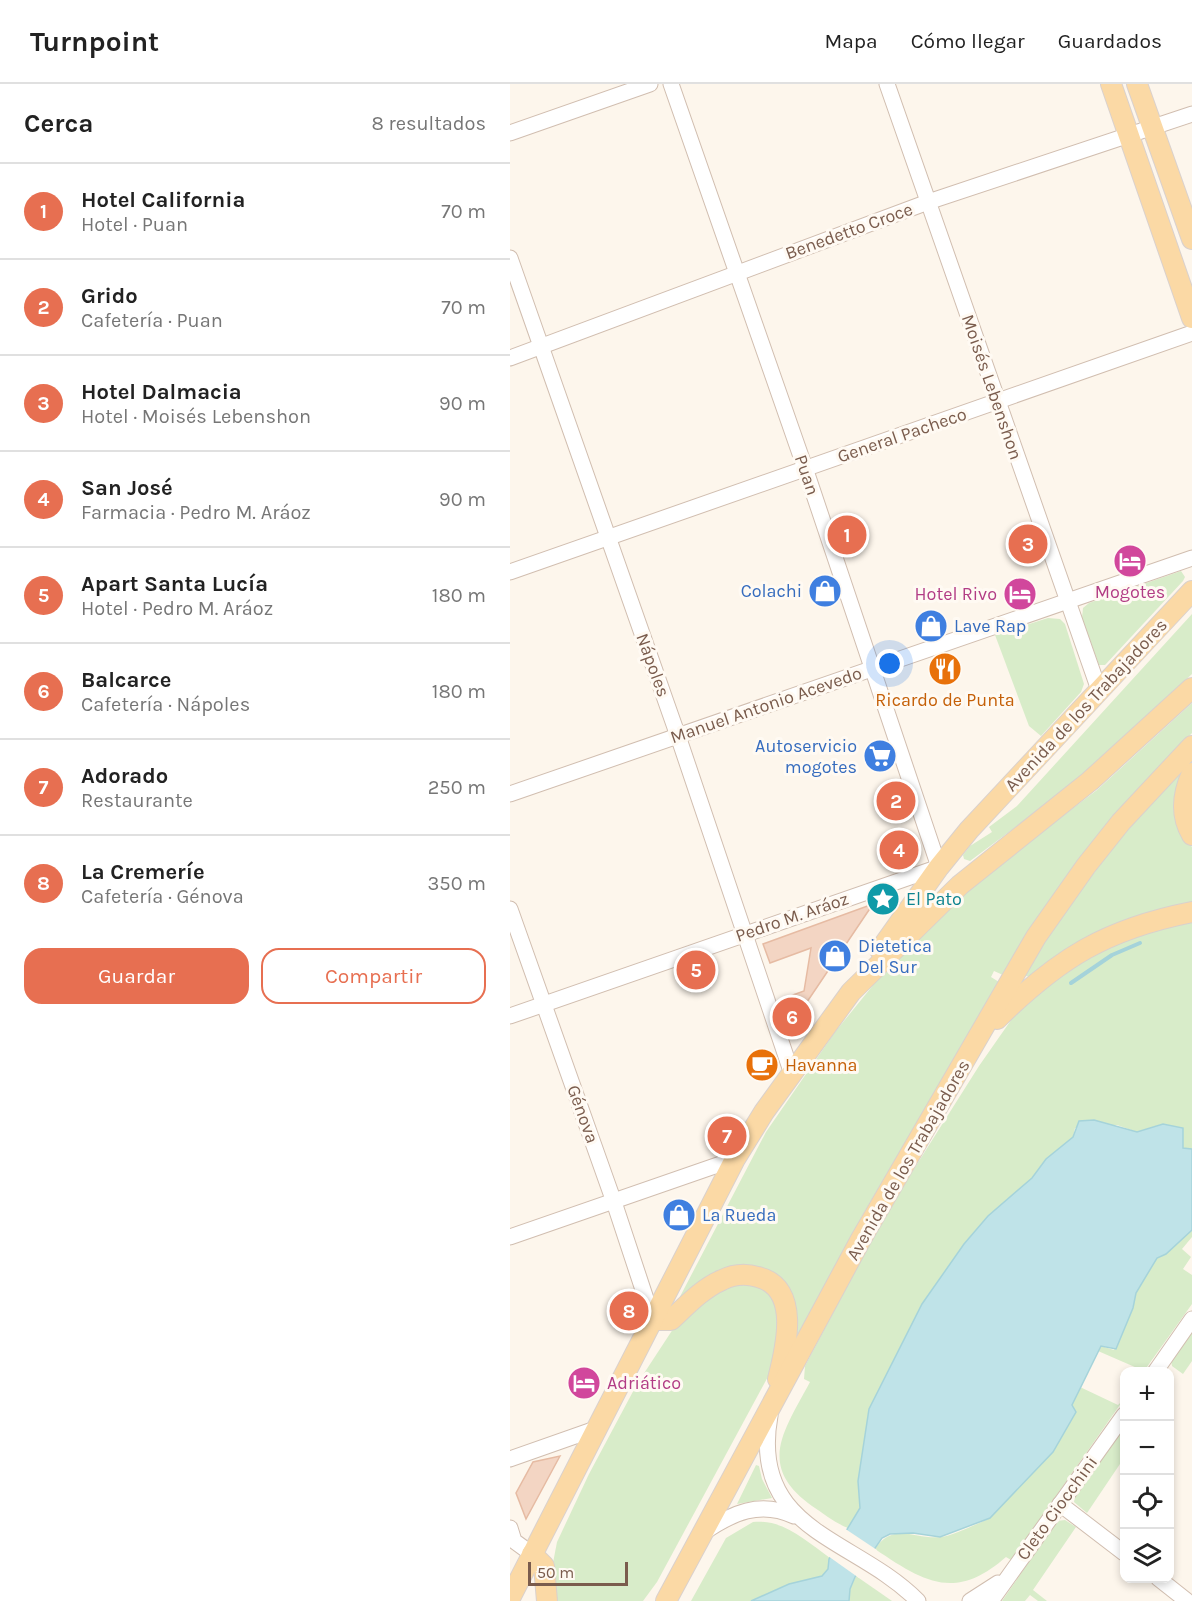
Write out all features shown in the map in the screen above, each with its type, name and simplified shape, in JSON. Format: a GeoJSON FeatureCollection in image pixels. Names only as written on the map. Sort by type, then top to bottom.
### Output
{"type":"FeatureCollection","features":[{"type":"Feature","properties":{"kind":"main road"},"geometry":{"type":"LineString","coordinates":[[1111,84],[1192,318]]}},
{"type":"Feature","properties":{"kind":"main road"},"geometry":{"type":"LineString","coordinates":[[1137,84],[1192,239]]}},
{"type":"Feature","properties":{"kind":"main road","name":"Avenida de los Trabajadores"},"geometry":{"type":"LineString","coordinates":[[510,1598],[735,1159],[764,1112],[939,867],[969,830],[1192,591]]}},
{"type":"Feature","properties":{"kind":"main road","name":"Avenida de los Trabajadores"},"geometry":{"type":"LineString","coordinates":[[851,992],[960,885],[1090,781],[1192,688]]}},
{"type":"Feature","properties":{"kind":"main road","name":"Avenida de los Trabajadores"},"geometry":{"type":"LineString","coordinates":[[666,1601],[861,1239],[1036,937],[1065,894],[1148,790],[1192,746]]}},
{"type":"Feature","properties":{"kind":"main road"},"geometry":{"type":"LineString","coordinates":[[1192,773],[1185,792],[1184,803],[1186,823],[1192,835]]}},
{"type":"Feature","properties":{"kind":"main road"},"geometry":{"type":"LineString","coordinates":[[982,1033],[1043,975],[1089,946],[1131,928],[1192,912]]}},
{"type":"Feature","properties":{"kind":"main road"},"geometry":{"type":"LineString","coordinates":[[653,1320],[671,1320],[702,1293],[725,1278],[743,1274],[768,1281],[783,1298],[787,1324],[781,1368],[772,1404]]}},
{"type":"Feature","properties":{"kind":"main road"},"geometry":{"type":"LineString","coordinates":[[531,1554],[544,1566],[547,1601]]}},
{"type":"Feature","properties":{"kind":"main road"},"geometry":{"type":"LineString","coordinates":[[652,1601],[684,1567]]}},
{"type":"Feature","properties":{"kind":"street"},"geometry":{"type":"LineString","coordinates":[[510,133],[650,84]]}},
{"type":"Feature","properties":{"kind":"street","name":"Puan"},"geometry":{"type":"LineString","coordinates":[[671,84],[806,468],[939,867]]}},
{"type":"Feature","properties":{"kind":"street","name":"Moisés Lebenshon"},"geometry":{"type":"LineString","coordinates":[[887,84],[1099,690]]}},
{"type":"Feature","properties":{"kind":"street","name":"Benedetto Croce"},"geometry":{"type":"LineString","coordinates":[[510,358],[928,202],[1192,114]]}},
{"type":"Feature","properties":{"kind":"street","name":"Nápoles"},"geometry":{"type":"LineString","coordinates":[[510,258],[678,735],[792,1074]]}},
{"type":"Feature","properties":{"kind":"street","name":"General Pacheco"},"geometry":{"type":"LineString","coordinates":[[510,572],[1192,333]]}},
{"type":"Feature","properties":{"kind":"street","name":"Manuel Antonio Acevedo"},"geometry":{"type":"LineString","coordinates":[[510,794],[1192,558]]}},
{"type":"Feature","properties":{"kind":"street","name":"Pedro M. Aráoz"},"geometry":{"type":"LineString","coordinates":[[510,1016],[939,867]]}},
{"type":"Feature","properties":{"kind":"street","name":"Génova"},"geometry":{"type":"LineString","coordinates":[[510,909],[614,1202],[653,1320]]}},
{"type":"Feature","properties":{"kind":"street"},"geometry":{"type":"LineString","coordinates":[[510,1238],[735,1159]]}},
{"type":"Feature","properties":{"kind":"street"},"geometry":{"type":"LineString","coordinates":[[1158,1367],[1192,1318]]}},
{"type":"Feature","properties":{"kind":"street"},"geometry":{"type":"LineString","coordinates":[[772,1404],[766,1446],[768,1470],[776,1491],[803,1520]]}},
{"type":"Feature","properties":{"kind":"street","name":"Cleto Ciocchini"},"geometry":{"type":"LineString","coordinates":[[991,1601],[1121,1421]]}},
{"type":"Feature","properties":{"kind":"street"},"geometry":{"type":"LineString","coordinates":[[510,1459],[598,1428]]}},
{"type":"Feature","properties":{"kind":"street"},"geometry":{"type":"LineString","coordinates":[[1060,1504],[1120,1549]]}},
{"type":"Feature","properties":{"kind":"street"},"geometry":{"type":"LineString","coordinates":[[702,1534],[732,1515],[760,1507],[783,1510],[803,1520],[915,1598],[928,1601]]}},
{"type":"Feature","properties":{"kind":"street"},"geometry":{"type":"LineString","coordinates":[[510,1528],[514,1541],[531,1554]]}},
{"type":"Feature","properties":{"kind":"street"},"geometry":{"type":"LineString","coordinates":[[970,1601],[1012,1571]]}},
{"type":"Feature","properties":{"kind":"street"},"geometry":{"type":"LineString","coordinates":[[1164,1583],[1187,1601]]}},
{"type":"Feature","properties":{"kind":"green space"},"geometry":{"type":"Polygon","coordinates":[[[1181,571],[1185,577],[1183,581],[1105,665],[1099,665],[1082,618],[1083,608],[1089,603],[1181,571]]]}},
{"type":"Feature","properties":{"kind":"green space"},"geometry":{"type":"Polygon","coordinates":[[[1192,614],[1192,674],[1065,790],[970,861],[964,859],[963,855],[970,846],[992,832],[989,827],[1017,806],[1192,614]]]}},
{"type":"Feature","properties":{"kind":"green space"},"geometry":{"type":"Polygon","coordinates":[[[1048,618],[1060,619],[1065,624],[1084,684],[1081,692],[1041,736],[1029,726],[995,635],[1048,618]]]}},
{"type":"Feature","properties":{"kind":"green space"},"geometry":{"type":"Polygon","coordinates":[[[1192,703],[1192,733],[1131,797],[1003,975],[994,971],[991,977],[999,982],[862,1216],[791,1347],[792,1329],[761,1270],[673,1310],[766,1132],[835,1032],[883,973],[939,916],[998,865],[1097,790],[1192,703]]]}},
{"type":"Feature","properties":{"kind":"green space"},"geometry":{"type":"Polygon","coordinates":[[[1191,760],[1185,772],[1184,836],[1192,847],[1192,906],[1030,977],[1026,976],[1026,971],[1044,943],[1103,861],[1145,810],[1191,760]]]}},
{"type":"Feature","properties":{"kind":"green space"},"geometry":{"type":"Polygon","coordinates":[[[1192,918],[1192,1149],[1183,1149],[1183,1132],[1162,1124],[1137,1132],[1117,1125],[1075,1128],[1073,1137],[1046,1159],[1032,1178],[988,1216],[964,1244],[922,1304],[869,1409],[858,1481],[860,1508],[848,1528],[834,1521],[812,1506],[795,1491],[784,1477],[780,1462],[780,1447],[791,1416],[810,1382],[804,1379],[805,1366],[869,1245],[912,1172],[979,1066],[1023,1003],[1099,949],[1192,918]]]}},
{"type":"Feature","properties":{"kind":"green space"},"geometry":{"type":"Polygon","coordinates":[[[1192,1230],[1192,1237],[1182,1249],[1191,1257],[1183,1269],[1192,1275],[1192,1304],[1147,1367],[1135,1367],[1098,1351],[1101,1346],[1114,1350],[1133,1308],[1136,1293],[1157,1258],[1166,1254],[1192,1230]]]}},
{"type":"Feature","properties":{"kind":"green space"},"geometry":{"type":"Polygon","coordinates":[[[726,1282],[769,1287],[782,1316],[770,1373],[657,1582],[643,1601],[553,1601],[552,1568],[557,1542],[589,1474],[637,1384],[675,1326],[726,1282]]]}},
{"type":"Feature","properties":{"kind":"green space"},"geometry":{"type":"Polygon","coordinates":[[[1192,1331],[1192,1361],[1183,1374],[1172,1366],[1171,1361],[1192,1331]]]}},
{"type":"Feature","properties":{"kind":"green space"},"geometry":{"type":"Polygon","coordinates":[[[1080,1387],[1118,1405],[1120,1403],[1011,1560],[1006,1557],[988,1571],[971,1579],[956,1583],[941,1582],[910,1571],[875,1549],[889,1536],[905,1534],[941,1537],[988,1519],[1004,1501],[1072,1405],[1080,1387]]]}},
{"type":"Feature","properties":{"kind":"green space"},"geometry":{"type":"Polygon","coordinates":[[[1120,1433],[1120,1464],[1087,1513],[1074,1502],[1075,1496],[1120,1433]]]}},
{"type":"Feature","properties":{"kind":"green space"},"geometry":{"type":"Polygon","coordinates":[[[756,1465],[759,1466],[762,1479],[772,1498],[737,1504],[756,1465]]]}},
{"type":"Feature","properties":{"kind":"green space"},"geometry":{"type":"Polygon","coordinates":[[[1065,1520],[1076,1527],[1033,1590],[1047,1601],[1038,1601],[1030,1595],[1025,1601],[1002,1601],[1057,1521],[1065,1520]]]}},
{"type":"Feature","properties":{"kind":"green space"},"geometry":{"type":"Polygon","coordinates":[[[753,1522],[775,1524],[794,1532],[830,1558],[828,1569],[822,1576],[789,1584],[751,1601],[691,1601],[726,1538],[753,1522]]]}},
{"type":"Feature","properties":{"kind":"green space"},"geometry":{"type":"Polygon","coordinates":[[[856,1576],[892,1601],[849,1601],[850,1589],[856,1576]]]}},
{"type":"Feature","properties":{"kind":"water"},"geometry":{"type":"Polygon","coordinates":[[[1094,1120],[1137,1132],[1163,1124],[1183,1128],[1183,1148],[1192,1149],[1192,1230],[1166,1254],[1157,1258],[1136,1293],[1133,1308],[1116,1349],[1101,1346],[1072,1405],[1076,1412],[1053,1452],[990,1518],[940,1537],[913,1533],[890,1534],[882,1538],[855,1577],[850,1589],[849,1601],[751,1601],[789,1584],[822,1576],[828,1569],[829,1559],[860,1508],[858,1481],[869,1409],[922,1304],[964,1244],[988,1216],[1032,1178],[1046,1159],[1073,1137],[1079,1121],[1094,1120]]]}},
{"type":"Feature","properties":{"kind":"pier"},"geometry":{"type":"Polygon","coordinates":[[[844,1528],[877,1550],[859,1578],[828,1556],[844,1528]]]}},
{"type":"Feature","properties":{"kind":"building"},"geometry":{"type":"Polygon","coordinates":[[[873,904],[791,1025],[782,999],[804,991],[811,948],[770,963],[763,944],[873,904]]]}},
{"type":"Feature","properties":{"kind":"building"},"geometry":{"type":"Polygon","coordinates":[[[560,1456],[526,1519],[516,1493],[533,1462],[560,1456]]]}},
{"type":"Feature","properties":{"kind":"waterway"},"geometry":{"type":"LineString","coordinates":[[1071,983],[1112,955],[1140,943]]}},
{"type":"Feature","properties":{"kind":"place","name":"Hotel California"},"geometry":{"type":"Point","coordinates":[847,535]}},
{"type":"Feature","properties":{"kind":"place","name":"Hotel Dalmacia"},"geometry":{"type":"Point","coordinates":[1028,544]}},
{"type":"Feature","properties":{"kind":"place","name":"Mogotes"},"geometry":{"type":"Point","coordinates":[1130,561]}},
{"type":"Feature","properties":{"kind":"place","name":"Colachi"},"geometry":{"type":"Point","coordinates":[825,591]}},
{"type":"Feature","properties":{"kind":"place","name":"Hotel Rivo"},"geometry":{"type":"Point","coordinates":[1020,594]}},
{"type":"Feature","properties":{"kind":"place","name":"Lave Rap"},"geometry":{"type":"Point","coordinates":[931,626]}},
{"type":"Feature","properties":{"kind":"place","name":"Ricardo de Punta"},"geometry":{"type":"Point","coordinates":[945,669]}},
{"type":"Feature","properties":{"kind":"place","name":"Autoservicio mogotes"},"geometry":{"type":"Point","coordinates":[880,756]}},
{"type":"Feature","properties":{"kind":"place","name":"Grido"},"geometry":{"type":"Point","coordinates":[896,801]}},
{"type":"Feature","properties":{"kind":"place","name":"San José"},"geometry":{"type":"Point","coordinates":[899,850]}},
{"type":"Feature","properties":{"kind":"place","name":"El Pato"},"geometry":{"type":"Point","coordinates":[883,899]}},
{"type":"Feature","properties":{"kind":"place","name":"Dietetica Del Sur"},"geometry":{"type":"Point","coordinates":[835,956]}},
{"type":"Feature","properties":{"kind":"place","name":"Apart Santa Lucía"},"geometry":{"type":"Point","coordinates":[696,970]}},
{"type":"Feature","properties":{"kind":"place","name":"Balcarce"},"geometry":{"type":"Point","coordinates":[792,1017]}},
{"type":"Feature","properties":{"kind":"place","name":"Havanna"},"geometry":{"type":"Point","coordinates":[762,1065]}},
{"type":"Feature","properties":{"kind":"place","name":"Adorado"},"geometry":{"type":"Point","coordinates":[727,1136]}},
{"type":"Feature","properties":{"kind":"place","name":"La Rueda"},"geometry":{"type":"Point","coordinates":[679,1215]}},
{"type":"Feature","properties":{"kind":"place","name":"La Cremeríe"},"geometry":{"type":"Point","coordinates":[629,1311]}},
{"type":"Feature","properties":{"kind":"place","name":"Adriático"},"geometry":{"type":"Point","coordinates":[584,1383]}}]}
